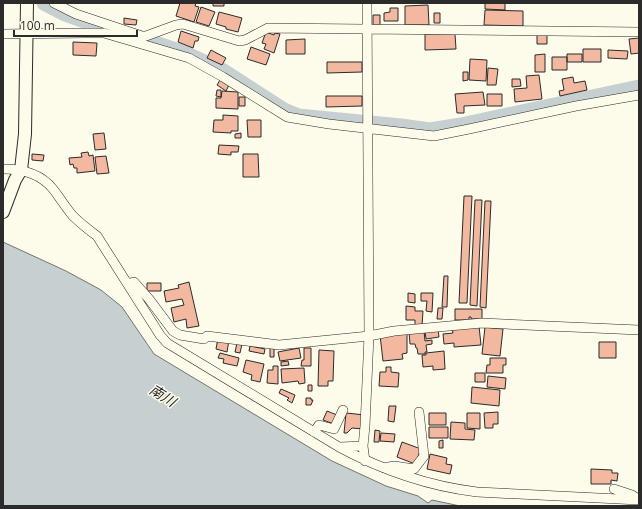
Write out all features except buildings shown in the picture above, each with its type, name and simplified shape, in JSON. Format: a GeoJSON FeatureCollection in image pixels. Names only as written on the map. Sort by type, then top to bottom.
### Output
{"type":"FeatureCollection","features":[{"type":"Feature","properties":{"kind":"main road"},"geometry":{"type":"LineString","coordinates":[[3,212],[18,175],[25,134],[27,3]]}},
{"type":"Feature","properties":{"kind":"street"},"geometry":{"type":"LineString","coordinates":[[54,3],[76,14],[113,27],[146,36],[176,25],[183,24],[239,41],[245,40],[268,28],[639,32]]}},
{"type":"Feature","properties":{"kind":"street"},"geometry":{"type":"LineString","coordinates":[[365,461],[363,446],[366,426],[369,336],[367,3]]}},
{"type":"Feature","properties":{"kind":"street"},"geometry":{"type":"LineString","coordinates":[[3,34],[104,34],[189,58],[223,77],[287,117],[321,123],[367,124],[434,136],[576,106],[639,95]]}},
{"type":"Feature","properties":{"kind":"street"},"geometry":{"type":"LineString","coordinates":[[3,169],[18,175],[33,174],[44,180],[53,188],[74,217],[97,236],[167,343],[339,447],[365,461],[405,476],[441,486],[477,492],[639,500]]}},
{"type":"Feature","properties":{"kind":"street"},"geometry":{"type":"LineString","coordinates":[[128,284],[134,282],[150,299],[173,331],[180,335],[204,339],[207,336],[279,345],[482,322],[639,330]]}},
{"type":"Feature","properties":{"kind":"street"},"geometry":{"type":"LineString","coordinates":[[314,432],[318,425],[334,429],[343,410]]}},
{"type":"Feature","properties":{"kind":"street"},"geometry":{"type":"LineString","coordinates":[[384,468],[394,466],[414,469],[424,456],[419,412]]}},
{"type":"Feature","properties":{"kind":"street"},"geometry":{"type":"LineString","coordinates":[[339,447],[363,446]]}},
{"type":"Feature","properties":{"kind":"street"},"geometry":{"type":"LineString","coordinates":[[614,489],[632,495],[639,500]]}},
{"type":"Feature","properties":{"kind":"water","name":"南川"},"geometry":{"type":"Polygon","coordinates":[[[3,242],[66,271],[101,290],[122,307],[154,354],[332,461],[386,486],[418,496],[428,503],[432,500],[460,506],[3,506],[3,242]]]}},
{"type":"Feature","properties":{"kind":"waterway"},"geometry":{"type":"LineString","coordinates":[[44,3],[65,14],[115,32],[141,38],[185,53],[222,70],[284,110],[298,116],[430,130],[461,125],[639,87]]}}]}
